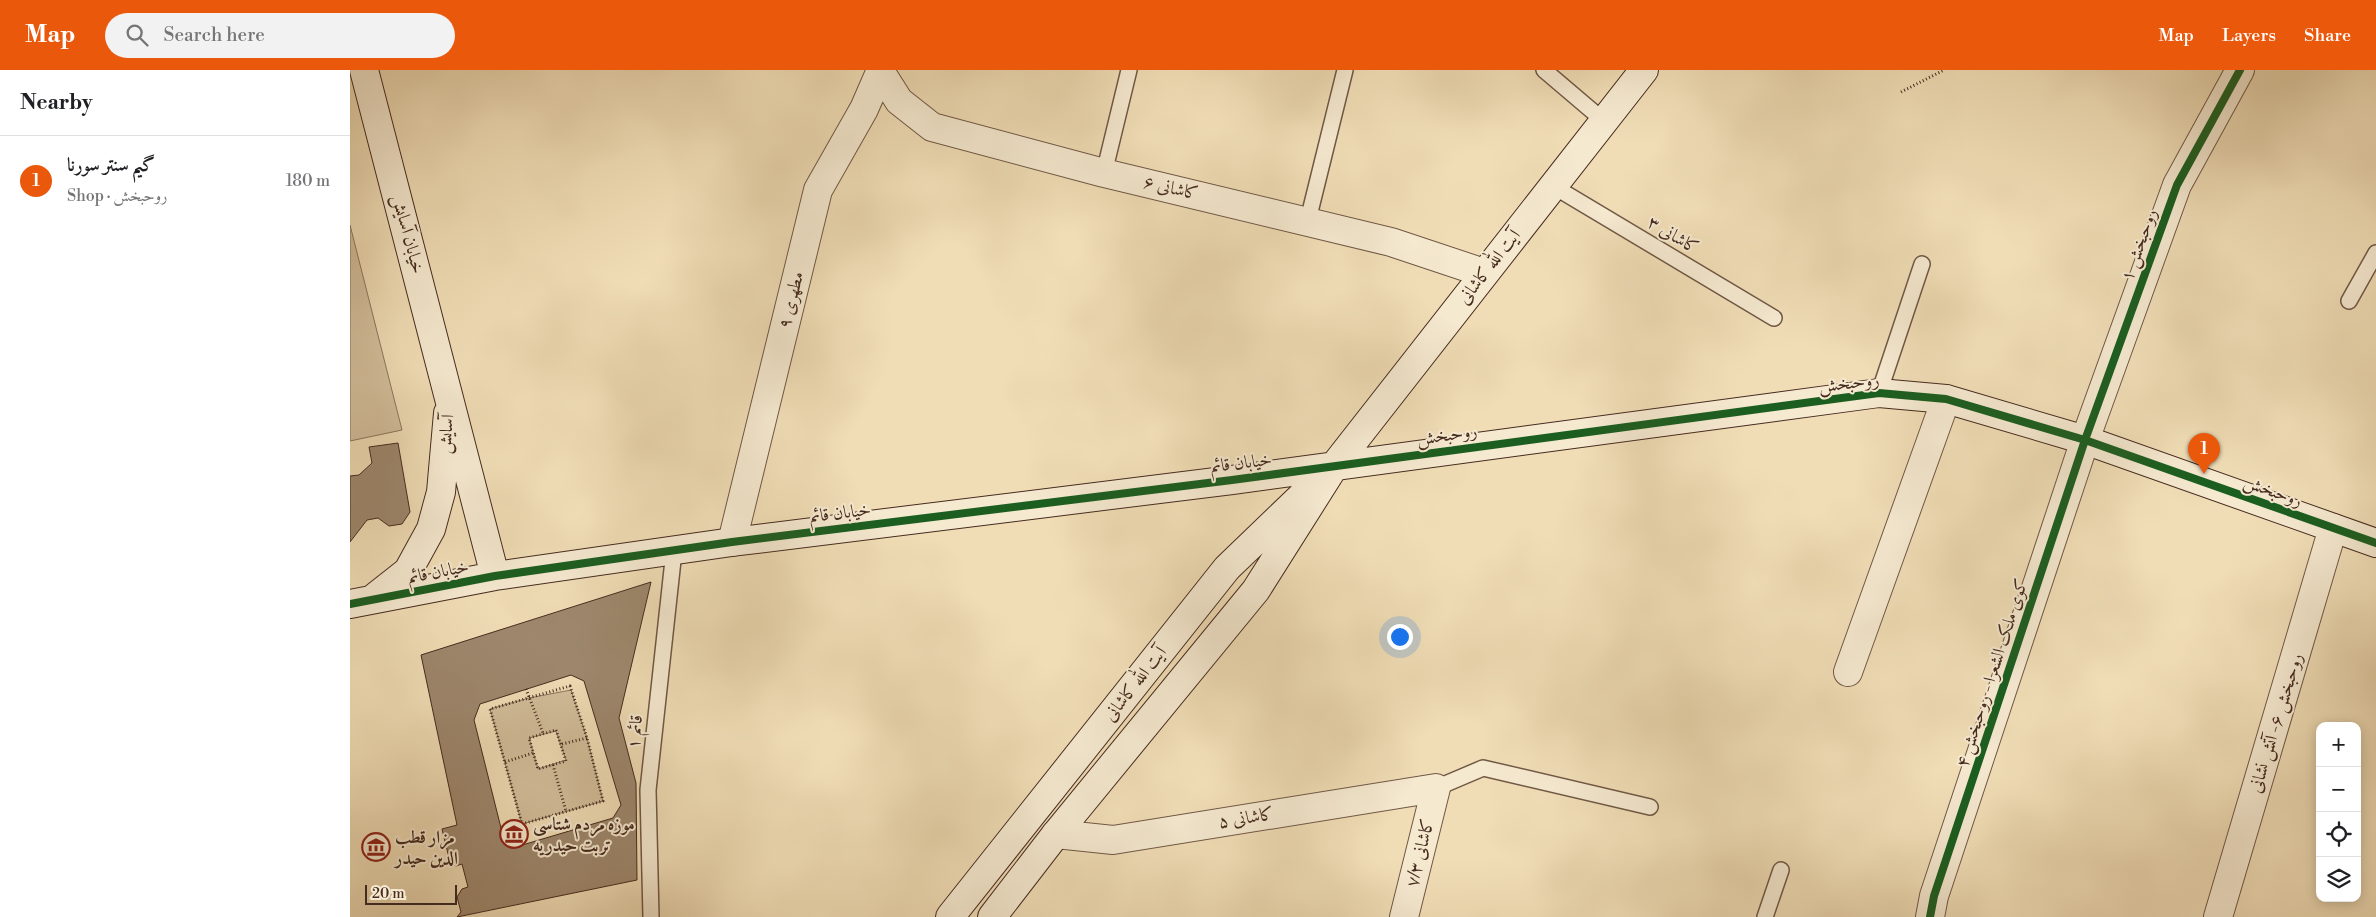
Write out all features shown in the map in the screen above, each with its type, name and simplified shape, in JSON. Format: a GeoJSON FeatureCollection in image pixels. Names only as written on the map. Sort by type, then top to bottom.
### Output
{"type":"FeatureCollection","features":[{"type":"Feature","properties":{"kind":"street","name":"خیابان آسایش"},"geometry":{"type":"LineString","coordinates":[[364,70],[450,397]]}},
{"type":"Feature","properties":{"kind":"street","name":"کاشانی ۶"},"geometry":{"type":"LineString","coordinates":[[880,70],[899,101],[932,127],[1104,173],[1308,220],[1391,242],[1484,273]]}},
{"type":"Feature","properties":{"kind":"street","name":"مطهری ۹"},"geometry":{"type":"LineString","coordinates":[[732,542],[818,190],[864,109],[880,70]]}},
{"type":"Feature","properties":{"kind":"street","name":"آیت الله کاشانی"},"geometry":{"type":"LineString","coordinates":[[992,917],[1056,834],[1256,590],[1335,465],[1644,70]]}},
{"type":"Feature","properties":{"kind":"street","name":"روحبخش ۱"},"geometry":{"type":"LineString","coordinates":[[2085,440],[2177,185],[2240,70]]}},
{"type":"Feature","properties":{"kind":"street","name":"روحبخش"},"geometry":{"type":"LineString","coordinates":[[1335,465],[1879,393],[1946,399],[2085,440],[2376,543]]}},
{"type":"Feature","properties":{"kind":"street","name":"آسایش"},"geometry":{"type":"LineString","coordinates":[[450,397],[495,576]]}},
{"type":"Feature","properties":{"kind":"street","name":"آسایش"},"geometry":{"type":"LineString","coordinates":[[361,602],[408,570],[430,529],[441,492],[450,397]]}},
{"type":"Feature","properties":{"kind":"street"},"geometry":{"type":"LineString","coordinates":[[1848,672],[1946,399]]}},
{"type":"Feature","properties":{"kind":"street","name":"کوی ملک الشعرا - روحبخش ۴"},"geometry":{"type":"LineString","coordinates":[[1930,917],[1934,896],[2085,440]]}},
{"type":"Feature","properties":{"kind":"street","name":"آیت الله کاشانی"},"geometry":{"type":"LineString","coordinates":[[950,917],[1227,568],[1335,465]]}},
{"type":"Feature","properties":{"kind":"street","name":"خیابان قائم"},"geometry":{"type":"LineString","coordinates":[[361,602],[495,576],[732,542],[1232,480],[1335,465]]}},
{"type":"Feature","properties":{"kind":"street","name":"روحبخش ۶- آتش نشانی"},"geometry":{"type":"LineString","coordinates":[[2218,917],[2334,528]]}},
{"type":"Feature","properties":{"kind":"street","name":"کاشانی ۵"},"geometry":{"type":"LineString","coordinates":[[1056,834],[1113,840],[1436,788]]}},
{"type":"Feature","properties":{"kind":"street","name":"کاشانی ۷/۳"},"geometry":{"type":"LineString","coordinates":[[1404,917],[1436,788]]}},
{"type":"Feature","properties":{"kind":"lane"},"geometry":{"type":"LineString","coordinates":[[1104,173],[1129,70]]}},
{"type":"Feature","properties":{"kind":"lane"},"geometry":{"type":"LineString","coordinates":[[1308,220],[1345,70]]}},
{"type":"Feature","properties":{"kind":"lane"},"geometry":{"type":"LineString","coordinates":[[1544,70],[1604,121]]}},
{"type":"Feature","properties":{"kind":"lane","name":"کاشانی ۳"},"geometry":{"type":"LineString","coordinates":[[1553,186],[1774,318]]}},
{"type":"Feature","properties":{"kind":"lane"},"geometry":{"type":"LineString","coordinates":[[2349,301],[2376,252]]}},
{"type":"Feature","properties":{"kind":"lane"},"geometry":{"type":"LineString","coordinates":[[1879,393],[1922,264]]}},
{"type":"Feature","properties":{"kind":"lane","name":"قائم ۱"},"geometry":{"type":"LineString","coordinates":[[651,917],[648,790],[674,551]]}},
{"type":"Feature","properties":{"kind":"lane"},"geometry":{"type":"LineString","coordinates":[[1436,788],[1483,768],[1650,807]]}},
{"type":"Feature","properties":{"kind":"lane"},"geometry":{"type":"LineString","coordinates":[[1765,917],[1780,870]]}},
{"type":"Feature","properties":{"kind":"path"},"geometry":{"type":"LineString","coordinates":[[1900,92],[1944,70]]}},
{"type":"Feature","properties":{"kind":"path"},"geometry":{"type":"LineString","coordinates":[[570,686],[587,738],[603,801],[522,824],[490,709],[570,686]]}},
{"type":"Feature","properties":{"kind":"path"},"geometry":{"type":"LineString","coordinates":[[526,689],[543,734]]}},
{"type":"Feature","properties":{"kind":"path"},"geometry":{"type":"LineString","coordinates":[[556,730],[566,761],[538,769],[529,738],[543,734],[556,730]]}},
{"type":"Feature","properties":{"kind":"path"},"geometry":{"type":"LineString","coordinates":[[562,744],[587,738]]}},
{"type":"Feature","properties":{"kind":"path"},"geometry":{"type":"LineString","coordinates":[[505,762],[534,753]]}},
{"type":"Feature","properties":{"kind":"path"},"geometry":{"type":"LineString","coordinates":[[552,765],[566,811]]}},
{"type":"Feature","properties":{"kind":"shaded area"},"geometry":{"type":"Polygon","coordinates":[[[350,225],[402,430],[350,441],[350,225]]]}},
{"type":"Feature","properties":{"kind":"shaded area"},"geometry":{"type":"Polygon","coordinates":[[[571,690],[587,738],[603,801],[522,824],[490,709],[529,698],[571,690]],[[556,731],[529,738],[538,769],[566,760],[556,731]]]}},
{"type":"Feature","properties":{"kind":"building"},"geometry":{"type":"Polygon","coordinates":[[[398,443],[410,512],[402,524],[389,526],[378,518],[367,520],[350,542],[350,476],[359,475],[372,463],[369,447],[398,443]]]}},
{"type":"Feature","properties":{"kind":"building"},"geometry":{"type":"Polygon","coordinates":[[[651,582],[619,718],[636,783],[637,880],[457,917],[461,912],[457,897],[462,889],[468,887],[462,864],[456,866],[450,862],[442,829],[457,825],[421,655],[651,582]],[[571,675],[480,704],[474,720],[502,832],[519,846],[613,818],[621,805],[584,681],[571,675]]]}},
{"type":"Feature","properties":{"kind":"cycle path"},"geometry":{"type":"LineString","coordinates":[[1930,917],[1934,896],[2085,440],[2177,185],[2240,70]]}},
{"type":"Feature","properties":{"kind":"cycle path"},"geometry":{"type":"LineString","coordinates":[[350,604],[495,576],[732,542],[1232,480],[1879,393],[1946,399],[2085,440],[2376,543]]}},
{"type":"Feature","properties":{"kind":"place","name":"گیم سنتر سورنا"},"geometry":{"type":"Point","coordinates":[2204,474]}},
{"type":"Feature","properties":{"kind":"place","name":"موزه مردم شتاسی تربت حیدریه"},"geometry":{"type":"Point","coordinates":[514,834]}},
{"type":"Feature","properties":{"kind":"place","name":"مزار قطب الدین حیدر"},"geometry":{"type":"Point","coordinates":[376,847]}}]}
